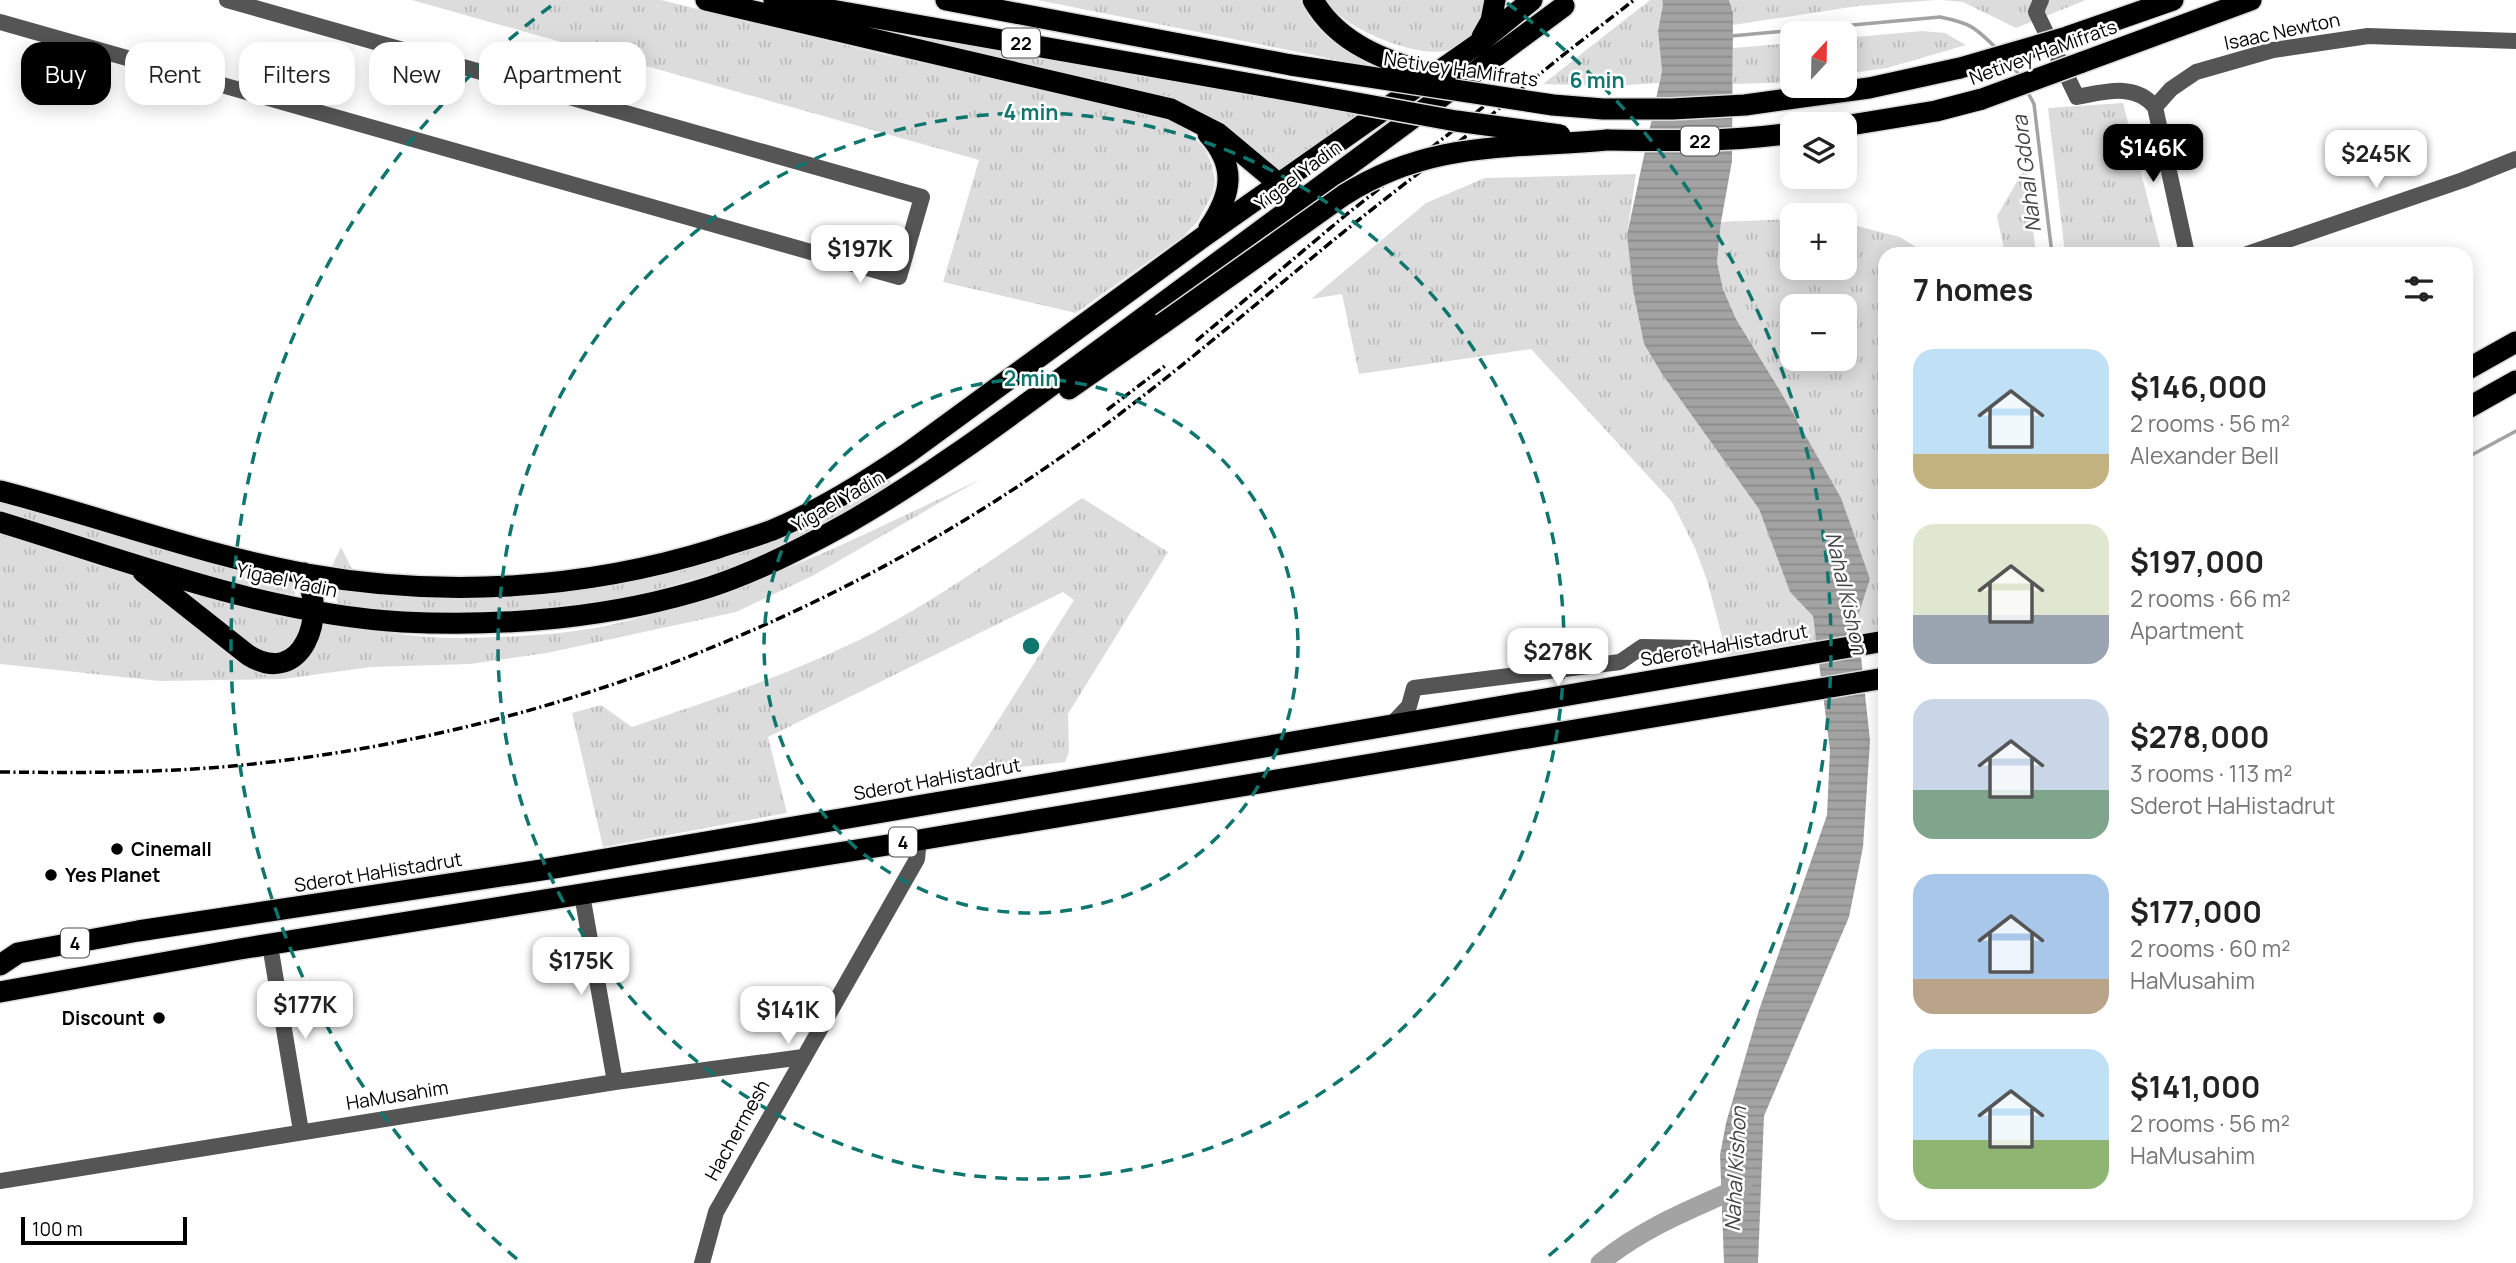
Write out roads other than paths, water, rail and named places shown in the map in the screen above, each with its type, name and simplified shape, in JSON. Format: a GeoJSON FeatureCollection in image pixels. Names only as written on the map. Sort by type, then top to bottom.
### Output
{"type":"FeatureCollection","features":[{"type":"Feature","properties":{"kind":"highway"},"geometry":{"type":"LineString","coordinates":[[705,0],[1143,101],[1191,118],[1218,133],[1279,184],[1308,197]]}},
{"type":"Feature","properties":{"kind":"highway","name":"22"},"geometry":{"type":"LineString","coordinates":[[774,0],[1456,121],[1607,141],[1682,141],[1780,135]]}},
{"type":"Feature","properties":{"kind":"highway","name":"Netivey HaMifrats"},"geometry":{"type":"LineString","coordinates":[[946,0],[1291,65],[1553,105],[1603,109],[1745,105],[1869,88],[1960,68],[2067,37],[2173,0]]}},
{"type":"Feature","properties":{"kind":"highway"},"geometry":{"type":"LineString","coordinates":[[1313,0],[1322,16],[1337,31],[1371,54],[1493,96]]}},
{"type":"Feature","properties":{"kind":"highway"},"geometry":{"type":"LineString","coordinates":[[1479,43],[1491,21],[1495,0]]}},
{"type":"Feature","properties":{"kind":"highway","name":"Yigael Yadin"},"geometry":{"type":"LineString","coordinates":[[0,491],[230,557],[304,573],[400,586],[514,586],[639,569],[702,553],[773,530],[880,472],[1203,237],[1479,43],[1532,0]]}},
{"type":"Feature","properties":{"kind":"highway"},"geometry":{"type":"LineString","coordinates":[[2141,12],[2167,0]]}},
{"type":"Feature","properties":{"kind":"highway","name":"Netivey HaMifrats"},"geometry":{"type":"LineString","coordinates":[[1857,124],[1936,111],[1982,99],[2251,0]]}},
{"type":"Feature","properties":{"kind":"highway","name":"Yigael Yadin"},"geometry":{"type":"LineString","coordinates":[[0,522],[235,594],[314,611],[398,621],[467,624],[603,611],[672,598],[724,582],[812,543],[942,466],[1308,197],[1560,2]]}},
{"type":"Feature","properties":{"kind":"highway"},"geometry":{"type":"LineString","coordinates":[[1191,118],[1216,144],[1227,166],[1229,179],[1223,205],[1203,237]]}},
{"type":"Feature","properties":{"kind":"highway"},"geometry":{"type":"LineString","coordinates":[[942,466],[1082,381],[1363,183],[1430,156],[1478,148],[1607,141]]}},
{"type":"Feature","properties":{"kind":"highway"},"geometry":{"type":"LineString","coordinates":[[2473,366],[2516,342]]}},
{"type":"Feature","properties":{"kind":"highway"},"geometry":{"type":"LineString","coordinates":[[2473,406],[2516,381]]}},
{"type":"Feature","properties":{"kind":"highway"},"geometry":{"type":"LineString","coordinates":[[120,559],[159,583],[248,655],[265,662],[284,662],[298,653],[311,631],[313,594],[304,573]]}},
{"type":"Feature","properties":{"kind":"highway","name":"Sderot HaHistadrut"},"geometry":{"type":"LineString","coordinates":[[0,965],[18,953],[138,931],[548,869],[1878,642]]}},
{"type":"Feature","properties":{"kind":"highway","name":"4"},"geometry":{"type":"LineString","coordinates":[[0,992],[240,949],[919,840],[1878,679]]}},
{"type":"Feature","properties":{"kind":"street"},"geometry":{"type":"LineString","coordinates":[[0,22],[899,277],[922,197],[227,0]]}},
{"type":"Feature","properties":{"kind":"street"},"geometry":{"type":"LineString","coordinates":[[2041,0],[2036,12],[2077,97],[2121,89],[2147,97],[2155,107],[2185,247]]}},
{"type":"Feature","properties":{"kind":"street","name":"Isaac Newton"},"geometry":{"type":"LineString","coordinates":[[2155,107],[2171,89],[2196,72],[2273,50],[2368,36],[2516,41]]}},
{"type":"Feature","properties":{"kind":"street"},"geometry":{"type":"LineString","coordinates":[[2267,247],[2463,180],[2516,159]]}},
{"type":"Feature","properties":{"kind":"street"},"geometry":{"type":"LineString","coordinates":[[1414,688],[1620,662],[1642,647],[1697,648]]}},
{"type":"Feature","properties":{"kind":"street"},"geometry":{"type":"LineString","coordinates":[[1414,688],[1423,707],[1440,717]]}},
{"type":"Feature","properties":{"kind":"street"},"geometry":{"type":"LineString","coordinates":[[1391,725],[1409,706],[1414,688]]}},
{"type":"Feature","properties":{"kind":"street","name":"Hachermesh"},"geometry":{"type":"LineString","coordinates":[[702,1263],[716,1212],[917,859],[919,840]]}},
{"type":"Feature","properties":{"kind":"street"},"geometry":{"type":"LineString","coordinates":[[584,906],[615,1082]]}},
{"type":"Feature","properties":{"kind":"street"},"geometry":{"type":"LineString","coordinates":[[272,957],[301,1131]]}},
{"type":"Feature","properties":{"kind":"street","name":"HaMusahim"},"geometry":{"type":"LineString","coordinates":[[0,1181],[615,1082],[803,1057]]}},
{"type":"Feature","properties":{"kind":"water","name":"Nahal Kishon"},"geometry":{"type":"Polygon","coordinates":[[[1662,0],[1729,0],[1733,13],[1732,161],[1717,262],[1723,289],[1736,319],[1841,498],[1870,579],[1857,619],[1870,741],[1863,847],[1849,917],[1764,1116],[1758,1263],[1724,1263],[1720,1155],[1726,1123],[1759,1010],[1827,815],[1830,750],[1813,616],[1790,592],[1759,509],[1662,374],[1644,344],[1633,290],[1627,235],[1662,71],[1658,31],[1662,0]]]}},
{"type":"Feature","properties":{"kind":"waterway","name":"Nahal Gdora"},"geometry":{"type":"LineString","coordinates":[[1731,36],[1940,17],[1971,27],[1996,48]]}},
{"type":"Feature","properties":{"kind":"waterway","name":"Nahal Gdora"},"geometry":{"type":"LineString","coordinates":[[2008,61],[2021,77]]}},
{"type":"Feature","properties":{"kind":"waterway","name":"Nahal Gdora"},"geometry":{"type":"LineString","coordinates":[[2027,91],[2034,104],[2051,247]]}},
{"type":"Feature","properties":{"kind":"waterway","name":"Nahal Gdora"},"geometry":{"type":"LineString","coordinates":[[2473,454],[2516,431]]}},
{"type":"Feature","properties":{"kind":"waterway","name":"Nahal Kishon"},"geometry":{"type":"LineString","coordinates":[[1600,1263],[1651,1229],[1743,1186]]}},
{"type":"Feature","properties":{"kind":"railway"},"geometry":{"type":"LineString","coordinates":[[0,772],[122,772],[243,765],[347,751],[450,731],[552,704],[652,671],[749,632],[845,587],[937,537],[1026,481],[1100,429],[1634,0]]}},
{"type":"Feature","properties":{"kind":"railway"},"geometry":{"type":"LineString","coordinates":[[1196,341],[1347,214],[1497,96]]}},
{"type":"Feature","properties":{"kind":"railway"},"geometry":{"type":"LineString","coordinates":[[1107,410],[1166,365]]}},
{"type":"Feature","properties":{"kind":"place","name":"Cinemall"},"geometry":{"type":"Point","coordinates":[117,849]}},
{"type":"Feature","properties":{"kind":"place","name":"Yes Planet"},"geometry":{"type":"Point","coordinates":[51,875]}},
{"type":"Feature","properties":{"kind":"place","name":"Discount"},"geometry":{"type":"Point","coordinates":[159,1018]}}]}
